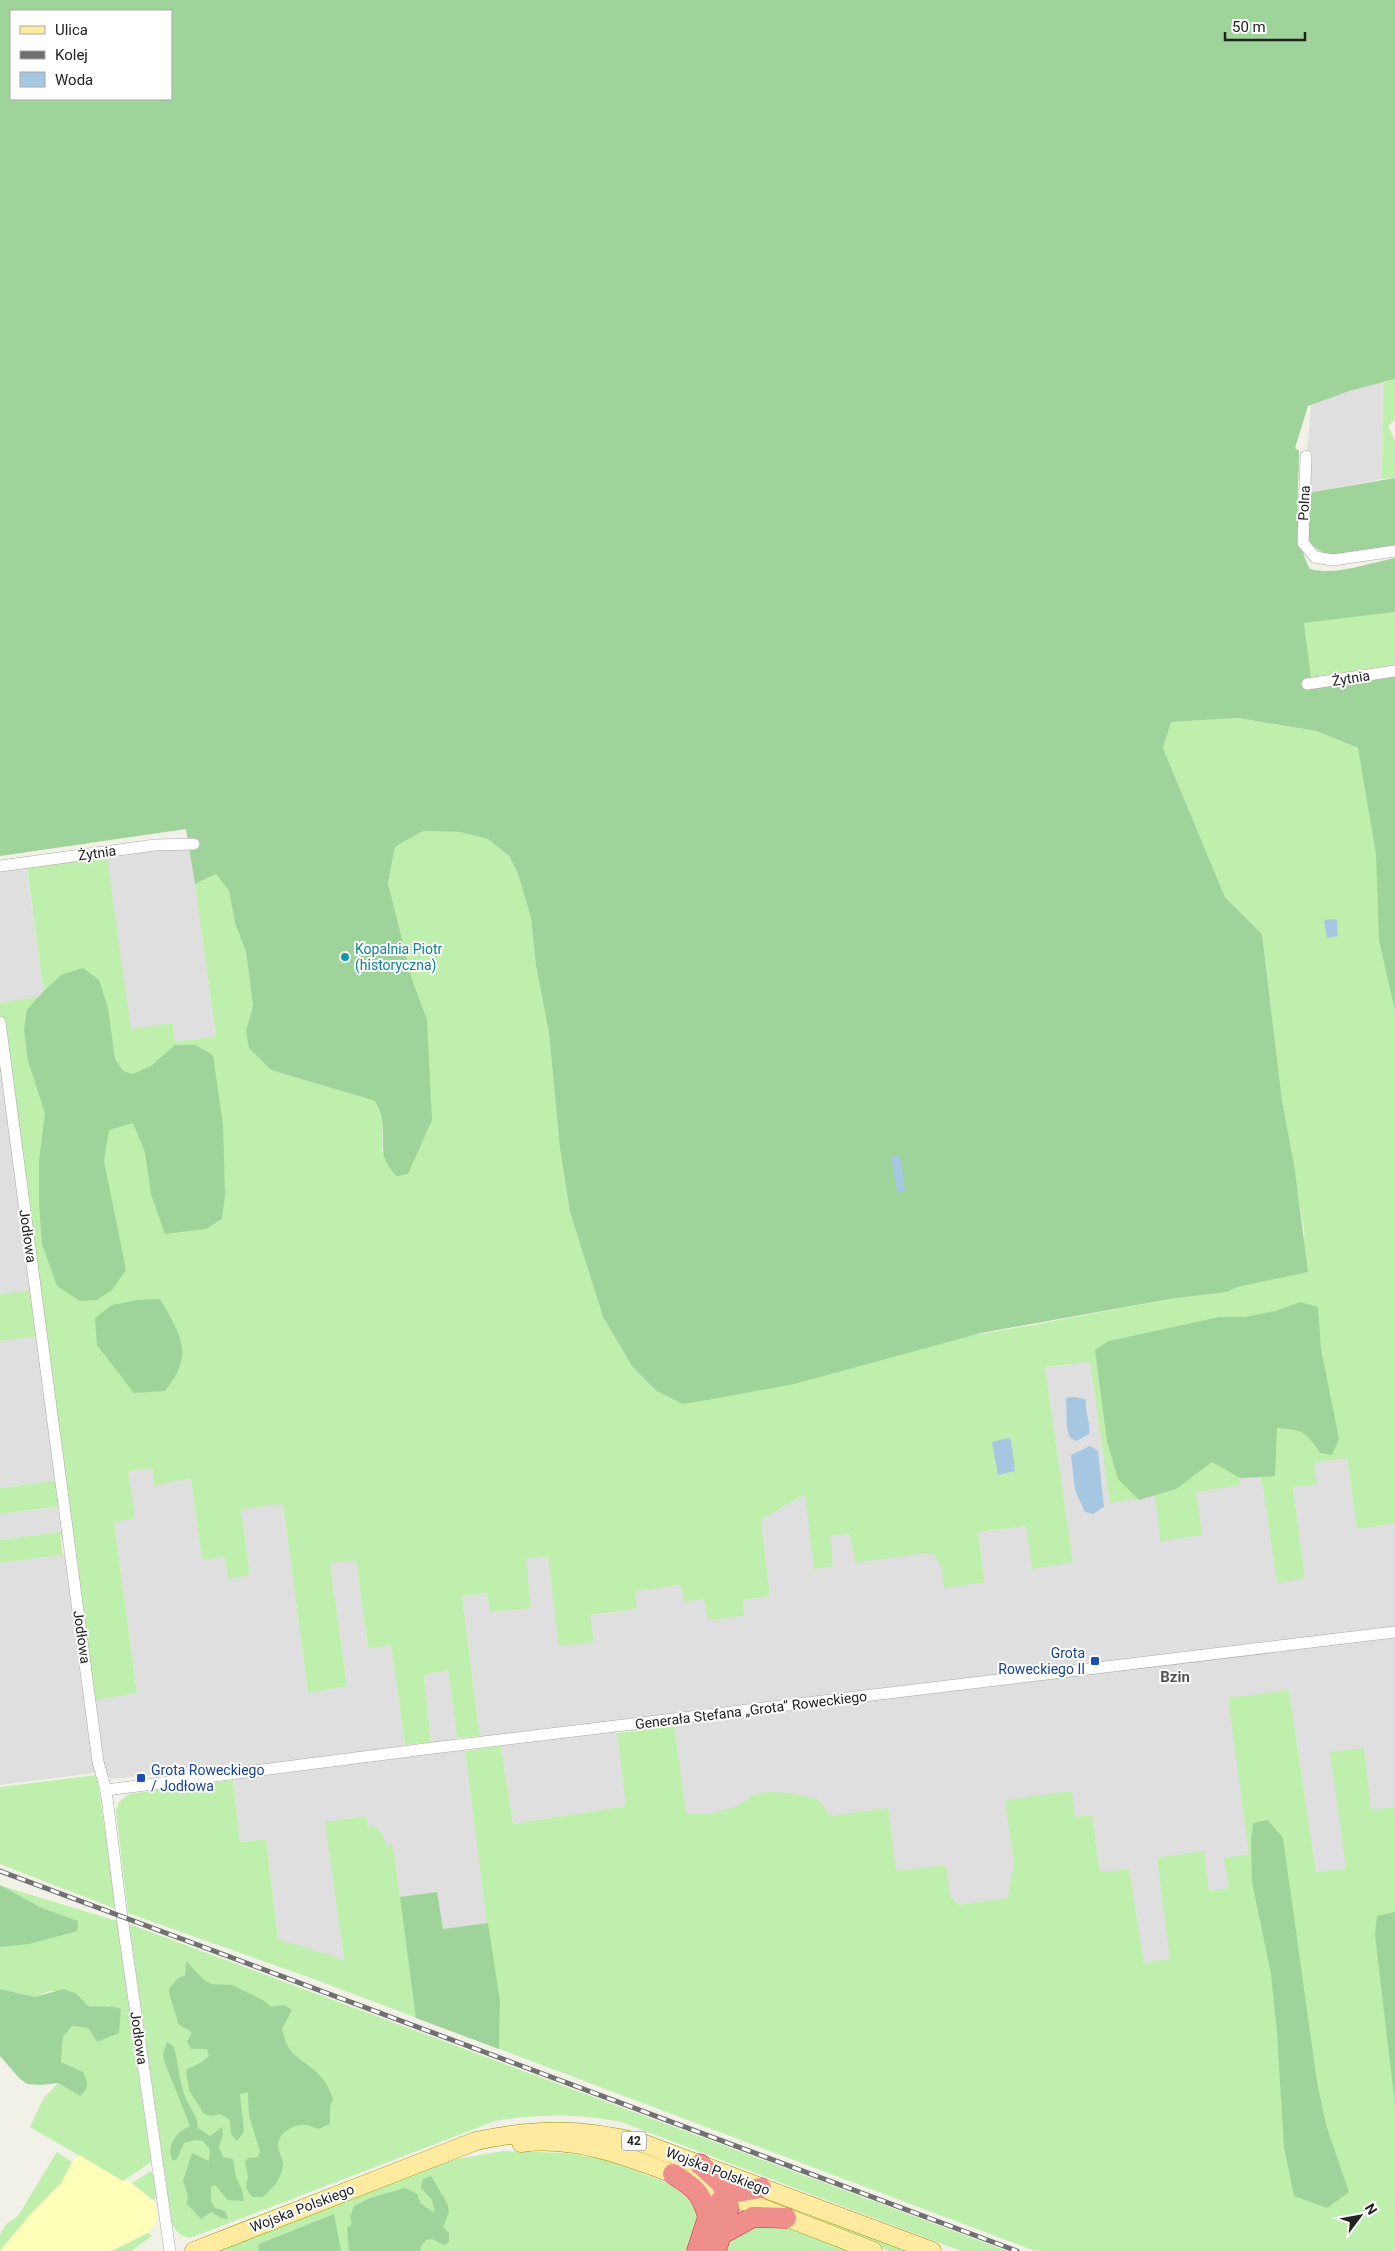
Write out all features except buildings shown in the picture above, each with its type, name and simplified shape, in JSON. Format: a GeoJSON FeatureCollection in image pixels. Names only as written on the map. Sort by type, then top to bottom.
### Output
{"type":"FeatureCollection","features":[{"type":"Feature","properties":{"kind":"highway"},"geometry":{"type":"LineString","coordinates":[[700,2164],[718,2179],[726,2194],[729,2206],[719,2242]]}},
{"type":"Feature","properties":{"kind":"highway"},"geometry":{"type":"LineString","coordinates":[[673,2174],[688,2184],[703,2198],[708,2217]]}},
{"type":"Feature","properties":{"kind":"highway"},"geometry":{"type":"LineString","coordinates":[[697,2251],[708,2217],[726,2194],[761,2188]]}},
{"type":"Feature","properties":{"kind":"highway"},"geometry":{"type":"LineString","coordinates":[[719,2242],[753,2217],[786,2218]]}},
{"type":"Feature","properties":{"kind":"main road","name":"Wojska Polskiego"},"geometry":{"type":"LineString","coordinates":[[194,2251],[476,2141],[500,2135],[547,2130],[611,2136],[642,2143],[932,2251]]}},
{"type":"Feature","properties":{"kind":"main road","name":"Wojska Polskiego"},"geometry":{"type":"LineString","coordinates":[[411,2166],[480,2149],[528,2142],[566,2143],[604,2150],[673,2174],[873,2251]]}},
{"type":"Feature","properties":{"kind":"street","name":"Polna"},"geometry":{"type":"LineString","coordinates":[[1306,456],[1302,534],[1303,543],[1315,557],[1333,560],[1395,551]]}},
{"type":"Feature","properties":{"kind":"street","name":"Żytnia"},"geometry":{"type":"LineString","coordinates":[[1308,684],[1395,671]]}},
{"type":"Feature","properties":{"kind":"street","name":"Żytnia"},"geometry":{"type":"LineString","coordinates":[[0,866],[155,845],[194,844]]}},
{"type":"Feature","properties":{"kind":"street","name":"Jodłowa"},"geometry":{"type":"LineString","coordinates":[[0,1022],[97,1752],[106,1790],[170,2251]]}},
{"type":"Feature","properties":{"kind":"street","name":"Generała Stefana „Grota” Roweckiego"},"geometry":{"type":"LineString","coordinates":[[106,1790],[452,1746],[1395,1632]]}},
{"type":"Feature","properties":{"kind":"shaded area"},"geometry":{"type":"Polygon","coordinates":[[[0,0],[1395,0],[1395,379],[1349,391],[1308,406],[1295,448],[1299,451],[1299,528],[1304,557],[1310,569],[1320,571],[1341,570],[1395,558],[1395,612],[1304,623],[1312,687],[1395,676],[1395,1011],[1379,940],[1376,854],[1358,748],[1316,731],[1238,718],[1171,722],[1163,748],[1225,897],[1262,934],[1282,1100],[1295,1171],[1308,1272],[1237,1287],[1227,1292],[1170,1299],[981,1333],[794,1384],[683,1404],[655,1390],[632,1366],[603,1317],[570,1212],[560,1149],[549,1033],[536,966],[531,918],[518,874],[509,856],[488,839],[460,832],[423,831],[395,847],[388,883],[412,979],[427,1019],[432,1120],[408,1174],[397,1176],[384,1156],[382,1120],[375,1101],[271,1070],[249,1048],[246,1030],[253,1006],[246,952],[235,923],[229,891],[216,874],[195,884],[186,829],[0,856],[0,0]]]}},
{"type":"Feature","properties":{"kind":"shaded area"},"geometry":{"type":"Polygon","coordinates":[[[1383,374],[1382,479],[1304,494],[1313,378],[1383,374]]]}},
{"type":"Feature","properties":{"kind":"shaded area"},"geometry":{"type":"Polygon","coordinates":[[[1395,379],[1395,420],[1388,426],[1395,440],[1395,478],[1382,479],[1383,383],[1395,379]]]}},
{"type":"Feature","properties":{"kind":"shaded area"},"geometry":{"type":"Polygon","coordinates":[[[1395,478],[1395,547],[1344,555],[1320,551],[1312,544],[1305,528],[1307,493],[1395,478]]]}},
{"type":"Feature","properties":{"kind":"shaded area"},"geometry":{"type":"Polygon","coordinates":[[[1395,612],[1395,669],[1310,678],[1304,622],[1395,612]]]}},
{"type":"Feature","properties":{"kind":"shaded area"},"geometry":{"type":"Polygon","coordinates":[[[1238,718],[1316,731],[1395,765],[1395,1523],[1357,1529],[1347,1458],[1314,1463],[1317,1484],[1293,1487],[1305,1578],[1277,1583],[1261,1474],[1239,1477],[1240,1485],[1196,1492],[1202,1535],[1160,1541],[1155,1496],[1110,1503],[1090,1362],[1045,1367],[1073,1562],[1032,1569],[1026,1526],[978,1532],[985,1582],[944,1588],[941,1566],[934,1555],[925,1553],[855,1563],[850,1534],[830,1536],[833,1566],[814,1569],[805,1494],[761,1520],[770,1596],[743,1600],[744,1616],[708,1620],[704,1599],[684,1602],[681,1585],[635,1591],[637,1609],[590,1615],[594,1642],[559,1646],[548,1557],[526,1559],[531,1608],[490,1612],[487,1593],[462,1596],[480,1736],[457,1738],[448,1670],[424,1675],[431,1742],[405,1745],[391,1645],[368,1648],[356,1560],[330,1563],[347,1686],[308,1693],[283,1504],[241,1509],[250,1575],[228,1579],[225,1557],[202,1560],[191,1479],[154,1485],[152,1468],[128,1471],[135,1518],[114,1522],[137,1693],[88,1701],[69,1554],[60,1535],[63,1555],[0,1563],[0,1540],[65,1531],[62,1506],[0,1514],[0,1488],[58,1480],[39,1336],[0,1341],[0,1294],[32,1290],[0,1042],[0,1003],[44,996],[27,867],[107,858],[131,1029],[173,1023],[175,1042],[216,1036],[195,884],[216,874],[229,891],[235,923],[246,952],[253,1006],[246,1030],[271,1070],[375,1101],[382,1119],[382,1151],[408,1174],[418,1149],[427,1019],[412,979],[388,883],[395,847],[423,831],[460,832],[488,839],[509,856],[518,874],[531,918],[536,966],[549,1033],[560,1149],[570,1212],[603,1317],[632,1366],[655,1390],[1033,1325],[1170,1299],[1227,1292],[1237,1287],[1305,1236],[1282,1100],[1262,934],[1225,897],[1163,748],[1171,722],[1238,718]]]}},
{"type":"Feature","properties":{"kind":"shaded area"},"geometry":{"type":"Polygon","coordinates":[[[189,838],[216,1036],[175,1042],[173,1023],[131,1030],[105,851],[189,838]]]}},
{"type":"Feature","properties":{"kind":"shaded area"},"geometry":{"type":"Polygon","coordinates":[[[26,862],[44,997],[0,1003],[0,866],[26,862]]]}},
{"type":"Feature","properties":{"kind":"shaded area"},"geometry":{"type":"Polygon","coordinates":[[[83,968],[99,980],[108,1008],[115,1059],[123,1071],[133,1074],[151,1066],[175,1045],[195,1045],[213,1055],[223,1125],[225,1194],[222,1219],[206,1229],[165,1234],[151,1194],[145,1152],[133,1123],[109,1130],[104,1161],[126,1270],[112,1290],[97,1300],[80,1301],[57,1286],[42,1244],[39,1204],[39,1161],[45,1113],[28,1061],[24,1029],[27,1010],[42,993],[61,975],[83,968]]]}},
{"type":"Feature","properties":{"kind":"shaded area"},"geometry":{"type":"Polygon","coordinates":[[[0,1042],[32,1290],[0,1294],[0,1042]]]}},
{"type":"Feature","properties":{"kind":"shaded area"},"geometry":{"type":"Polygon","coordinates":[[[160,1299],[174,1324],[182,1345],[180,1366],[165,1391],[134,1393],[97,1345],[95,1318],[112,1305],[138,1300],[160,1299]]]}},
{"type":"Feature","properties":{"kind":"shaded area"},"geometry":{"type":"Polygon","coordinates":[[[1300,1302],[1318,1307],[1321,1349],[1339,1439],[1332,1455],[1320,1453],[1311,1440],[1303,1433],[1292,1429],[1277,1428],[1275,1476],[1240,1478],[1212,1462],[1176,1489],[1139,1500],[1118,1479],[1107,1441],[1095,1350],[1109,1341],[1219,1317],[1246,1317],[1275,1311],[1300,1302]]]}},
{"type":"Feature","properties":{"kind":"shaded area"},"geometry":{"type":"Polygon","coordinates":[[[39,1336],[58,1480],[0,1488],[0,1341],[39,1336]]]}},
{"type":"Feature","properties":{"kind":"shaded area"},"geometry":{"type":"Polygon","coordinates":[[[1090,1362],[1110,1502],[1239,1485],[1239,1477],[1262,1474],[1277,1582],[1305,1578],[1293,1487],[1314,1463],[1347,1458],[1357,1528],[1395,1523],[1395,1807],[1371,1811],[1346,1868],[1316,1872],[1289,1690],[1249,1854],[1229,1888],[1209,1892],[1171,1959],[1144,1964],[1129,1869],[1100,1873],[1092,1815],[1075,1817],[1019,1897],[951,1906],[896,1871],[689,1838],[673,1718],[616,1725],[627,1806],[513,1824],[500,1739],[481,1742],[462,1596],[487,1593],[490,1612],[531,1607],[525,1559],[547,1557],[590,1615],[637,1609],[634,1591],[681,1585],[704,1599],[744,1615],[743,1600],[770,1596],[761,1520],[805,1494],[830,1536],[850,1534],[939,1551],[985,1582],[978,1532],[1026,1526],[1073,1562],[1045,1367],[1090,1362]]]}},
{"type":"Feature","properties":{"kind":"shaded area"},"geometry":{"type":"Polygon","coordinates":[[[152,1468],[154,1485],[191,1479],[202,1560],[225,1557],[250,1575],[241,1509],[283,1503],[308,1693],[347,1686],[330,1563],[356,1559],[368,1648],[391,1644],[406,1753],[432,1750],[424,1675],[448,1670],[458,1746],[464,1746],[465,1751],[488,1923],[443,1929],[400,1897],[393,1846],[386,1846],[368,1827],[366,1816],[326,1822],[344,1961],[278,1939],[266,1839],[240,1842],[232,1767],[112,1779],[103,1772],[0,1785],[0,1563],[69,1554],[137,1693],[114,1521],[134,1518],[128,1471],[152,1468]]]}},
{"type":"Feature","properties":{"kind":"shaded area"},"geometry":{"type":"Polygon","coordinates":[[[62,1506],[65,1531],[0,1540],[0,1514],[62,1506]]]}},
{"type":"Feature","properties":{"kind":"shaded area"},"geometry":{"type":"Polygon","coordinates":[[[1289,1690],[1316,1872],[1346,1868],[1330,1752],[1364,1748],[1371,1810],[1395,1807],[1395,2251],[1035,2251],[319,1981],[128,1913],[116,1811],[119,1802],[129,1794],[233,1780],[240,1842],[266,1839],[278,1939],[344,1960],[325,1822],[366,1816],[368,1827],[374,1826],[383,1835],[386,1846],[393,1845],[400,1897],[437,1892],[443,1929],[487,1923],[465,1751],[501,1746],[513,1824],[626,1806],[617,1733],[674,1725],[686,1813],[709,1814],[738,1806],[755,1794],[771,1792],[790,1793],[818,1799],[830,1816],[888,1808],[896,1871],[946,1865],[950,1896],[959,1905],[1008,1898],[1014,1863],[1005,1800],[1072,1791],[1075,1817],[1092,1815],[1100,1872],[1129,1869],[1144,1963],[1170,1959],[1157,1858],[1204,1851],[1209,1891],[1229,1888],[1224,1858],[1249,1854],[1228,1698],[1289,1690]]]}},
{"type":"Feature","properties":{"kind":"shaded area"},"geometry":{"type":"Polygon","coordinates":[[[97,1775],[116,1909],[0,1864],[0,1787],[97,1775]]]}},
{"type":"Feature","properties":{"kind":"shaded area"},"geometry":{"type":"Polygon","coordinates":[[[1268,1820],[1283,1838],[1317,2082],[1326,2125],[1349,2192],[1327,2208],[1294,2196],[1284,2147],[1277,2033],[1271,1974],[1252,1882],[1251,1842],[1253,1823],[1268,1820]]]}},
{"type":"Feature","properties":{"kind":"shaded area"},"geometry":{"type":"Polygon","coordinates":[[[0,1885],[42,1908],[78,1921],[77,1931],[29,1944],[0,1947],[0,1885]]]}},
{"type":"Feature","properties":{"kind":"shaded area"},"geometry":{"type":"Polygon","coordinates":[[[2,1886],[117,1921],[151,2162],[123,2181],[30,2127],[43,2099],[58,2083],[80,2096],[83,2072],[61,2062],[63,2037],[72,2026],[88,2028],[97,2042],[110,2005],[98,2008],[87,2006],[77,1994],[50,1991],[35,1997],[0,1989],[0,1947],[41,1939],[78,1921],[42,1908],[2,1886]]]}},
{"type":"Feature","properties":{"kind":"shaded area"},"geometry":{"type":"Polygon","coordinates":[[[437,1892],[443,1929],[488,1923],[500,2001],[499,2049],[416,2018],[400,1897],[437,1892]]]}},
{"type":"Feature","properties":{"kind":"shaded area"},"geometry":{"type":"Polygon","coordinates":[[[1395,1912],[1395,2105],[1375,1935],[1377,1916],[1395,1912]]]}},
{"type":"Feature","properties":{"kind":"shaded area"},"geometry":{"type":"Polygon","coordinates":[[[129,1924],[1007,2251],[961,2251],[624,2123],[575,2116],[528,2117],[495,2121],[190,2238],[181,2235],[172,2223],[129,1924]]]}},
{"type":"Feature","properties":{"kind":"shaded area"},"geometry":{"type":"Polygon","coordinates":[[[186,1961],[203,1979],[211,1984],[232,1985],[263,2000],[271,2007],[284,2005],[292,2010],[282,2029],[287,2044],[293,2054],[323,2079],[333,2099],[330,2107],[330,2124],[318,2129],[307,2125],[298,2125],[288,2129],[281,2136],[278,2145],[283,2169],[279,2178],[263,2197],[252,2197],[246,2188],[248,2176],[245,2162],[248,2158],[258,2157],[260,2151],[249,2116],[248,2092],[240,2094],[244,2131],[237,2141],[231,2134],[230,2120],[220,2114],[211,2116],[204,2114],[189,2090],[186,2070],[209,2056],[207,2049],[191,2049],[187,2042],[192,2032],[178,2024],[171,1998],[169,1989],[178,1978],[185,1976],[186,1961]]]}},
{"type":"Feature","properties":{"kind":"shaded area"},"geometry":{"type":"Polygon","coordinates":[[[0,1989],[35,1997],[64,1989],[77,1994],[88,2006],[121,2009],[119,2033],[97,2042],[88,2028],[72,2026],[63,2037],[61,2062],[83,2072],[86,2079],[87,2087],[80,2096],[58,2083],[27,2084],[19,2078],[0,2056],[0,1989]]]}},
{"type":"Feature","properties":{"kind":"shaded area"},"geometry":{"type":"Polygon","coordinates":[[[167,2042],[174,2047],[180,2080],[188,2103],[195,2115],[198,2128],[210,2136],[222,2127],[223,2135],[219,2147],[223,2157],[233,2159],[236,2177],[242,2190],[244,2201],[228,2200],[215,2185],[211,2187],[211,2201],[215,2208],[225,2211],[228,2219],[221,2218],[211,2212],[201,2219],[187,2204],[188,2196],[183,2181],[192,2153],[209,2161],[210,2150],[203,2141],[195,2140],[184,2143],[177,2159],[173,2161],[170,2150],[173,2140],[180,2132],[190,2126],[165,2063],[163,2055],[167,2042]]]}},
{"type":"Feature","properties":{"kind":"shaded area"},"geometry":{"type":"Polygon","coordinates":[[[503,2151],[566,2153],[607,2160],[678,2187],[702,2212],[691,2251],[200,2251],[457,2159],[503,2151]]]}},
{"type":"Feature","properties":{"kind":"shaded area"},"geometry":{"type":"Polygon","coordinates":[[[57,2152],[72,2162],[62,2182],[29,2216],[0,2251],[0,2235],[6,2224],[18,2216],[57,2152]]]}},
{"type":"Feature","properties":{"kind":"shaded area"},"geometry":{"type":"Polygon","coordinates":[[[151,2171],[155,2179],[157,2197],[152,2200],[132,2183],[151,2171]]]}},
{"type":"Feature","properties":{"kind":"shaded area"},"geometry":{"type":"Polygon","coordinates":[[[431,2176],[447,2203],[449,2212],[443,2227],[449,2233],[449,2242],[444,2245],[432,2239],[426,2240],[420,2248],[421,2251],[349,2251],[347,2228],[352,2224],[350,2217],[354,2206],[370,2198],[405,2188],[417,2194],[421,2204],[435,2213],[432,2200],[421,2188],[423,2179],[431,2176]]]}},
{"type":"Feature","properties":{"kind":"shaded area"},"geometry":{"type":"Polygon","coordinates":[[[743,2196],[835,2224],[906,2251],[890,2251],[743,2196]]]}},
{"type":"Feature","properties":{"kind":"shaded area"},"geometry":{"type":"Polygon","coordinates":[[[334,2214],[341,2251],[258,2251],[259,2244],[334,2214]]]}},
{"type":"Feature","properties":{"kind":"shaded area"},"geometry":{"type":"Polygon","coordinates":[[[769,2224],[793,2229],[849,2251],[725,2251],[728,2244],[737,2234],[755,2226],[769,2224]]]}},
{"type":"Feature","properties":{"kind":"shaded area"},"geometry":{"type":"Polygon","coordinates":[[[148,2233],[152,2236],[131,2251],[111,2251],[148,2233]]]}},
{"type":"Feature","properties":{"kind":"sand"},"geometry":{"type":"Polygon","coordinates":[[[79,2155],[123,2181],[132,2183],[152,2200],[158,2211],[156,2224],[148,2233],[111,2251],[0,2251],[29,2216],[62,2182],[72,2162],[79,2155]]]}},
{"type":"Feature","properties":{"kind":"water"},"geometry":{"type":"Polygon","coordinates":[[[1325,920],[1337,920],[1338,936],[1327,938],[1324,922],[1325,920]]]}},
{"type":"Feature","properties":{"kind":"water"},"geometry":{"type":"Polygon","coordinates":[[[900,1155],[905,1191],[897,1192],[891,1156],[900,1155]]]}},
{"type":"Feature","properties":{"kind":"water"},"geometry":{"type":"Polygon","coordinates":[[[1066,1398],[1086,1399],[1089,1425],[1089,1434],[1077,1441],[1070,1438],[1067,1428],[1066,1398]]]}},
{"type":"Feature","properties":{"kind":"water"},"geometry":{"type":"Polygon","coordinates":[[[1008,1438],[1011,1440],[1015,1471],[998,1475],[992,1442],[1008,1438]]]}},
{"type":"Feature","properties":{"kind":"water"},"geometry":{"type":"Polygon","coordinates":[[[1090,1446],[1098,1451],[1104,1507],[1093,1514],[1085,1512],[1075,1490],[1071,1455],[1090,1446]]]}},
{"type":"Feature","properties":{"kind":"railway"},"geometry":{"type":"LineString","coordinates":[[0,1871],[1017,2251]]}},
{"type":"Feature","properties":{"kind":"place","name":"Kopalnia Piotr (historyczna)"},"geometry":{"type":"Point","coordinates":[345,957]}},
{"type":"Feature","properties":{"kind":"place","name":"Grota Roweckiego II"},"geometry":{"type":"Point","coordinates":[1095,1661]}},
{"type":"Feature","properties":{"kind":"place","name":"Grota Roweckiego / Jodłowa"},"geometry":{"type":"Point","coordinates":[141,1778]}},
{"type":"Feature","properties":{"kind":"district","name":"Bzin"},"geometry":{"type":"Point","coordinates":[1175,1677]}}]}
